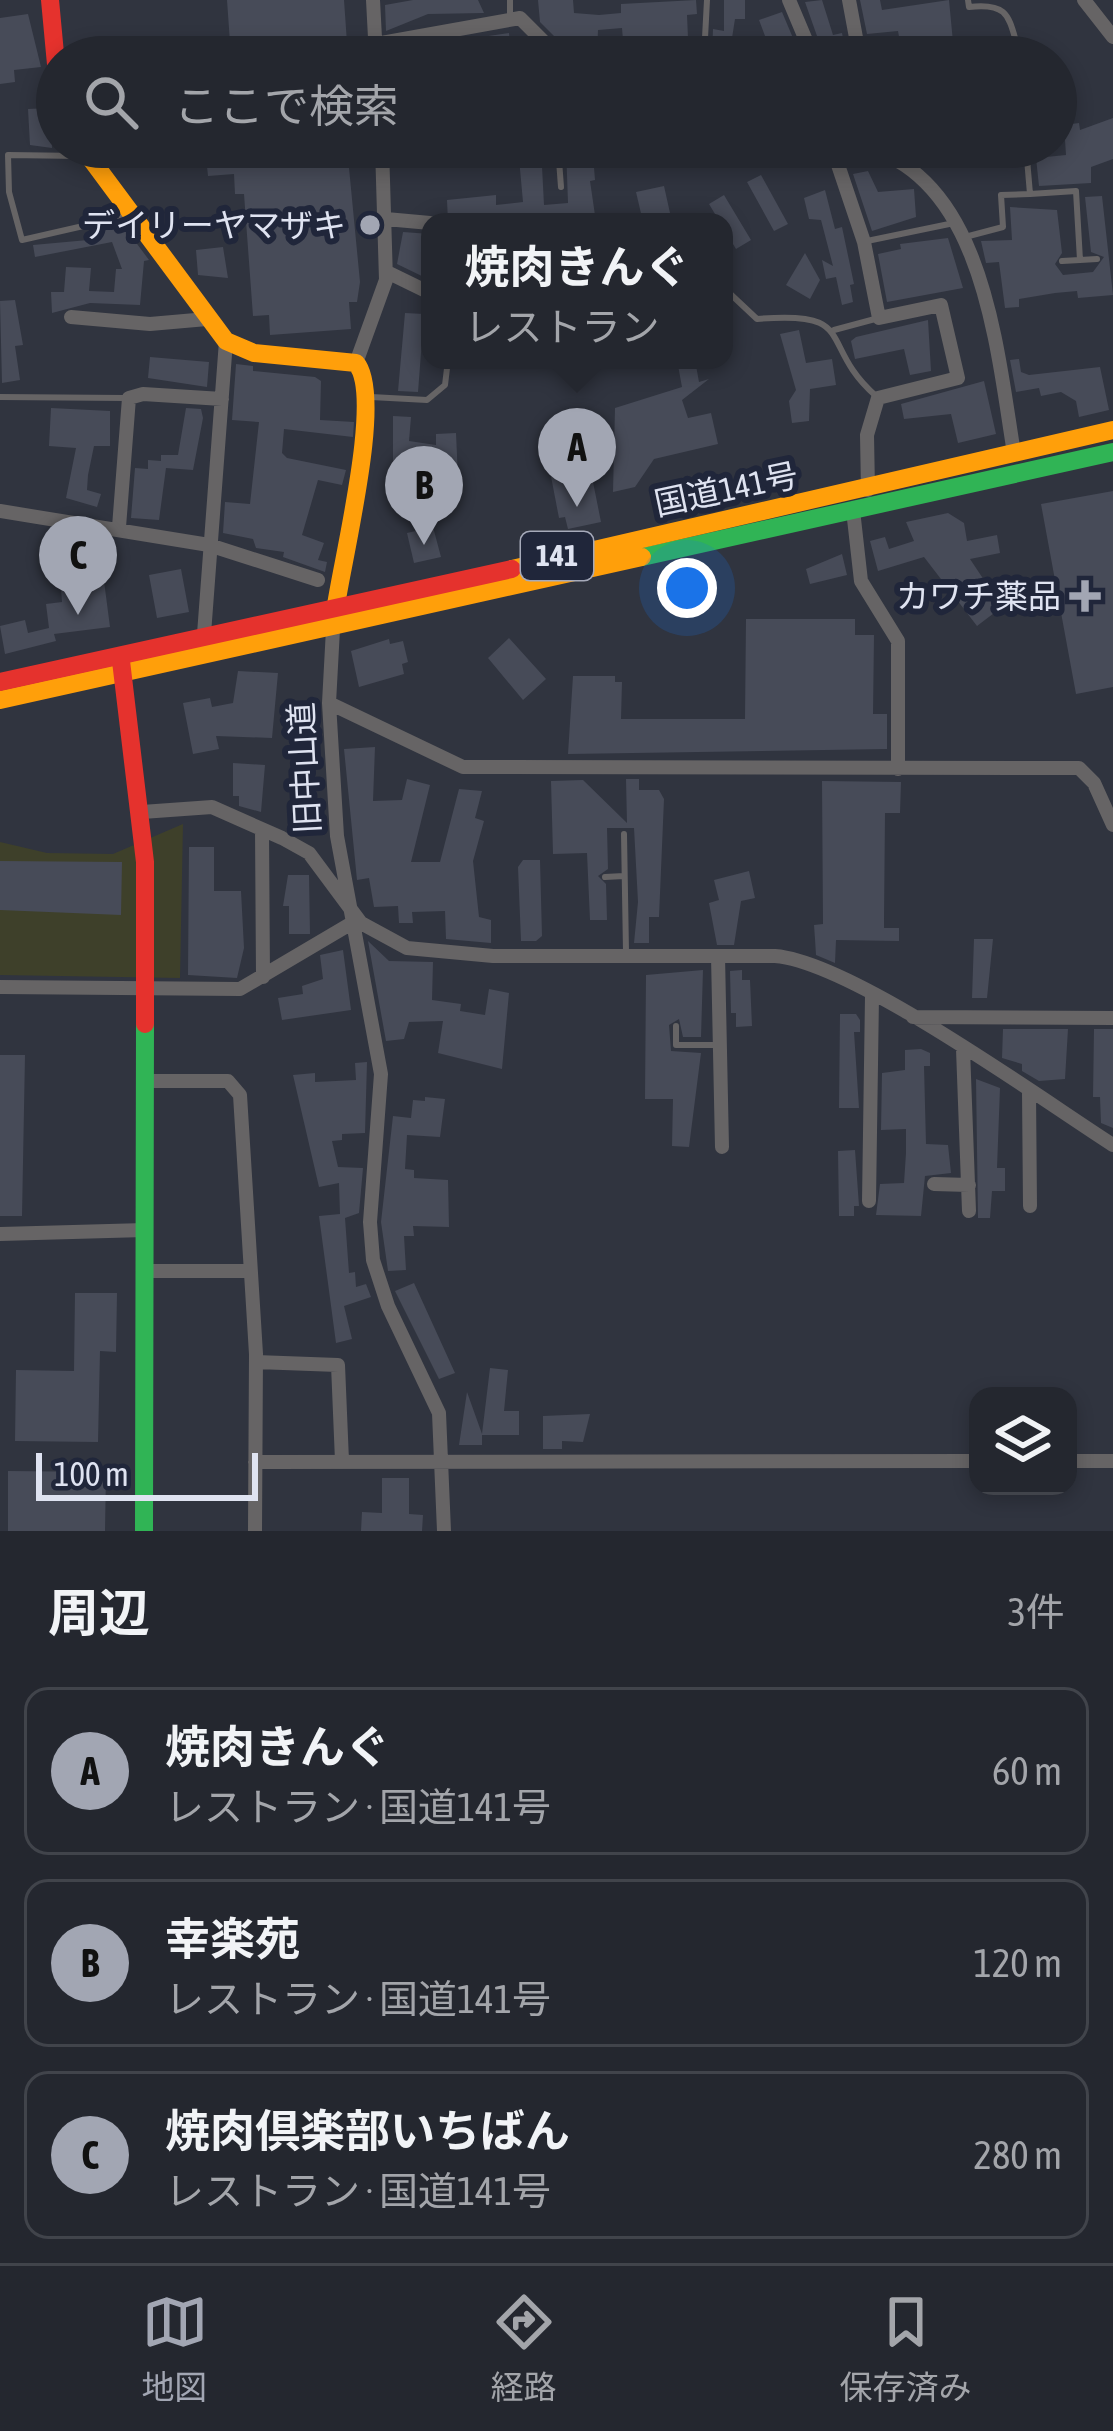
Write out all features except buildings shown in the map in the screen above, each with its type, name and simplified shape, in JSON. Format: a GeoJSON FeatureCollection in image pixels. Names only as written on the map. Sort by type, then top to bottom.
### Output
{"type":"FeatureCollection","features":[{"type":"Feature","properties":{"kind":"main road"},"geometry":{"type":"LineString","coordinates":[[50,0],[53,36]]}},
{"type":"Feature","properties":{"kind":"main road"},"geometry":{"type":"LineString","coordinates":[[97,168],[226,340],[254,353],[356,363]]}},
{"type":"Feature","properties":{"kind":"main road","name":"旧中山道"},"geometry":{"type":"LineString","coordinates":[[333,629],[369,427],[369,397],[363,371],[356,363]]}},
{"type":"Feature","properties":{"kind":"main road","name":"国道141号"},"geometry":{"type":"LineString","coordinates":[[0,700],[204,634],[868,490],[1113,430]]}},
{"type":"Feature","properties":{"kind":"main road","name":"国道141号"},"geometry":{"type":"LineString","coordinates":[[0,682],[333,629],[1113,452]]}},
{"type":"Feature","properties":{"kind":"main road"},"geometry":{"type":"LineString","coordinates":[[121,664],[142,812],[144,1531]]}},
{"type":"Feature","properties":{"kind":"street"},"geometry":{"type":"LineString","coordinates":[[373,0],[375,36]]}},
{"type":"Feature","properties":{"kind":"street"},"geometry":{"type":"LineString","coordinates":[[789,0],[804,36]]}},
{"type":"Feature","properties":{"kind":"street"},"geometry":{"type":"LineString","coordinates":[[849,0],[855,36]]}},
{"type":"Feature","properties":{"kind":"street"},"geometry":{"type":"LineString","coordinates":[[1084,0],[1113,38]]}},
{"type":"Feature","properties":{"kind":"street"},"geometry":{"type":"LineString","coordinates":[[435,36],[510,18],[528,23],[538,36]]}},
{"type":"Feature","properties":{"kind":"street"},"geometry":{"type":"LineString","coordinates":[[356,363],[374,327],[387,272],[383,168]]}},
{"type":"Feature","properties":{"kind":"street"},"geometry":{"type":"LineString","coordinates":[[839,168],[864,242],[879,318],[940,305],[958,378],[878,398],[868,435],[868,490]]}},
{"type":"Feature","properties":{"kind":"street"},"geometry":{"type":"LineString","coordinates":[[909,168],[924,179],[958,222],[964,238],[992,323],[1014,453]]}},
{"type":"Feature","properties":{"kind":"street"},"geometry":{"type":"LineString","coordinates":[[386,219],[421,222]]}},
{"type":"Feature","properties":{"kind":"street"},"geometry":{"type":"LineString","coordinates":[[387,272],[421,289]]}},
{"type":"Feature","properties":{"kind":"street"},"geometry":{"type":"LineString","coordinates":[[71,317],[150,324],[207,320]]}},
{"type":"Feature","properties":{"kind":"street"},"geometry":{"type":"LineString","coordinates":[[204,634],[226,340]]}},
{"type":"Feature","properties":{"kind":"street"},"geometry":{"type":"LineString","coordinates":[[118,527],[130,398],[143,394],[222,399]]}},
{"type":"Feature","properties":{"kind":"street"},"geometry":{"type":"LineString","coordinates":[[853,510],[861,580],[898,641],[898,769]]}},
{"type":"Feature","properties":{"kind":"street"},"geometry":{"type":"LineString","coordinates":[[0,511],[209,545],[318,580]]}},
{"type":"Feature","properties":{"kind":"street","name":"旧中山道"},"geometry":{"type":"LineString","coordinates":[[333,629],[329,703],[334,803],[382,1086],[370,1222],[373,1260],[388,1306],[440,1412],[444,1531]]}},
{"type":"Feature","properties":{"kind":"street"},"geometry":{"type":"LineString","coordinates":[[329,703],[463,767],[1079,768],[1094,783],[1113,825]]}},
{"type":"Feature","properties":{"kind":"street"},"geometry":{"type":"LineString","coordinates":[[142,812],[212,807],[262,830],[309,854],[351,916],[382,937],[425,951],[791,957],[913,1017],[1113,1145]]}},
{"type":"Feature","properties":{"kind":"street"},"geometry":{"type":"LineString","coordinates":[[262,830],[263,977]]}},
{"type":"Feature","properties":{"kind":"street"},"geometry":{"type":"LineString","coordinates":[[0,987],[240,989],[351,916]]}},
{"type":"Feature","properties":{"kind":"street"},"geometry":{"type":"LineString","coordinates":[[718,956],[722,1147]]}},
{"type":"Feature","properties":{"kind":"street"},"geometry":{"type":"LineString","coordinates":[[868,1201],[862,1122],[872,996]]}},
{"type":"Feature","properties":{"kind":"street"},"geometry":{"type":"LineString","coordinates":[[913,1017],[1113,1018]]}},
{"type":"Feature","properties":{"kind":"street"},"geometry":{"type":"LineString","coordinates":[[963,1049],[969,1210]]}},
{"type":"Feature","properties":{"kind":"street"},"geometry":{"type":"LineString","coordinates":[[146,1081],[228,1081],[238,1088],[256,1362],[255,1531]]}},
{"type":"Feature","properties":{"kind":"street"},"geometry":{"type":"LineString","coordinates":[[1029,1092],[1030,1206]]}},
{"type":"Feature","properties":{"kind":"street"},"geometry":{"type":"LineString","coordinates":[[934,1184],[969,1184]]}},
{"type":"Feature","properties":{"kind":"street"},"geometry":{"type":"LineString","coordinates":[[1014,1189],[1031,1189]]}},
{"type":"Feature","properties":{"kind":"street"},"geometry":{"type":"LineString","coordinates":[[0,1234],[145,1230]]}},
{"type":"Feature","properties":{"kind":"street"},"geometry":{"type":"LineString","coordinates":[[144,1271],[250,1271]]}},
{"type":"Feature","properties":{"kind":"street"},"geometry":{"type":"LineString","coordinates":[[256,1362],[338,1365],[342,1461]]}},
{"type":"Feature","properties":{"kind":"street"},"geometry":{"type":"LineString","coordinates":[[255,1462],[969,1461]]}},
{"type":"Feature","properties":{"kind":"street"},"geometry":{"type":"LineString","coordinates":[[1077,1461],[1113,1461]]}},
{"type":"Feature","properties":{"kind":"lane"},"geometry":{"type":"LineString","coordinates":[[510,0],[510,18]]}},
{"type":"Feature","properties":{"kind":"lane"},"geometry":{"type":"LineString","coordinates":[[705,36],[707,0]]}},
{"type":"Feature","properties":{"kind":"lane"},"geometry":{"type":"LineString","coordinates":[[968,0],[969,7],[996,4],[1004,10],[1013,36]]}},
{"type":"Feature","properties":{"kind":"lane"},"geometry":{"type":"LineString","coordinates":[[36,153],[8,154],[9,192],[22,240],[131,215]]}},
{"type":"Feature","properties":{"kind":"lane"},"geometry":{"type":"LineString","coordinates":[[560,168],[561,187]]}},
{"type":"Feature","properties":{"kind":"lane"},"geometry":{"type":"LineString","coordinates":[[1028,168],[1030,194]]}},
{"type":"Feature","properties":{"kind":"lane"},"geometry":{"type":"LineString","coordinates":[[964,238],[1003,227],[1001,195],[1076,191],[1081,260]]}},
{"type":"Feature","properties":{"kind":"lane"},"geometry":{"type":"LineString","coordinates":[[864,242],[958,222]]}},
{"type":"Feature","properties":{"kind":"lane"},"geometry":{"type":"LineString","coordinates":[[1062,261],[1097,259]]}},
{"type":"Feature","properties":{"kind":"lane"},"geometry":{"type":"LineString","coordinates":[[733,297],[757,319],[812,316],[834,330],[850,367],[878,398]]}},
{"type":"Feature","properties":{"kind":"lane"},"geometry":{"type":"LineString","coordinates":[[834,330],[879,318]]}},
{"type":"Feature","properties":{"kind":"lane"},"geometry":{"type":"LineString","coordinates":[[369,397],[427,400],[445,385],[447,369]]}},
{"type":"Feature","properties":{"kind":"lane"},"geometry":{"type":"LineString","coordinates":[[0,397],[130,398]]}},
{"type":"Feature","properties":{"kind":"lane"},"geometry":{"type":"LineString","coordinates":[[624,834],[626,956]]}},
{"type":"Feature","properties":{"kind":"lane"},"geometry":{"type":"LineString","coordinates":[[605,877],[625,876]]}},
{"type":"Feature","properties":{"kind":"lane"},"geometry":{"type":"LineString","coordinates":[[676,1026],[676,1045],[721,1045]]}},
{"type":"Feature","properties":{"kind":"green space"},"geometry":{"type":"Polygon","coordinates":[[[183,824],[180,978],[0,975],[0,842],[47,853],[113,854],[183,824]]]}},
{"type":"Feature","properties":{"kind":"traffic: fast"},"geometry":{"type":"LineString","coordinates":[[642,557],[1113,452]]}},
{"type":"Feature","properties":{"kind":"traffic: fast"},"geometry":{"type":"LineString","coordinates":[[144,1531],[145,1024]]}},
{"type":"Feature","properties":{"kind":"traffic: slow"},"geometry":{"type":"LineString","coordinates":[[98,168],[226,341],[254,353],[356,363],[364,381],[363,445],[334,618]]}},
{"type":"Feature","properties":{"kind":"traffic: slow"},"geometry":{"type":"LineString","coordinates":[[512,569],[1113,430]]}},
{"type":"Feature","properties":{"kind":"traffic: slow"},"geometry":{"type":"LineString","coordinates":[[0,700],[642,557]]}},
{"type":"Feature","properties":{"kind":"traffic: jam"},"geometry":{"type":"LineString","coordinates":[[50,0],[53,36]]}},
{"type":"Feature","properties":{"kind":"traffic: jam"},"geometry":{"type":"LineString","coordinates":[[0,682],[512,569]]}},
{"type":"Feature","properties":{"kind":"traffic: jam"},"geometry":{"type":"LineString","coordinates":[[121,661],[145,862],[145,1024]]}},
{"type":"Feature","properties":{"kind":"place","name":"デイリーヤマザキ"},"geometry":{"type":"Point","coordinates":[370,225]}},
{"type":"Feature","properties":{"kind":"place","name":"焼肉きんぐ"},"geometry":{"type":"Point","coordinates":[577,507]}},
{"type":"Feature","properties":{"kind":"place","name":"幸楽苑"},"geometry":{"type":"Point","coordinates":[424,545]}},
{"type":"Feature","properties":{"kind":"place","name":"カワチ薬品"},"geometry":{"type":"Point","coordinates":[1085,596]}},
{"type":"Feature","properties":{"kind":"place","name":"焼肉倶楽部いちばん"},"geometry":{"type":"Point","coordinates":[78,615]}}]}
